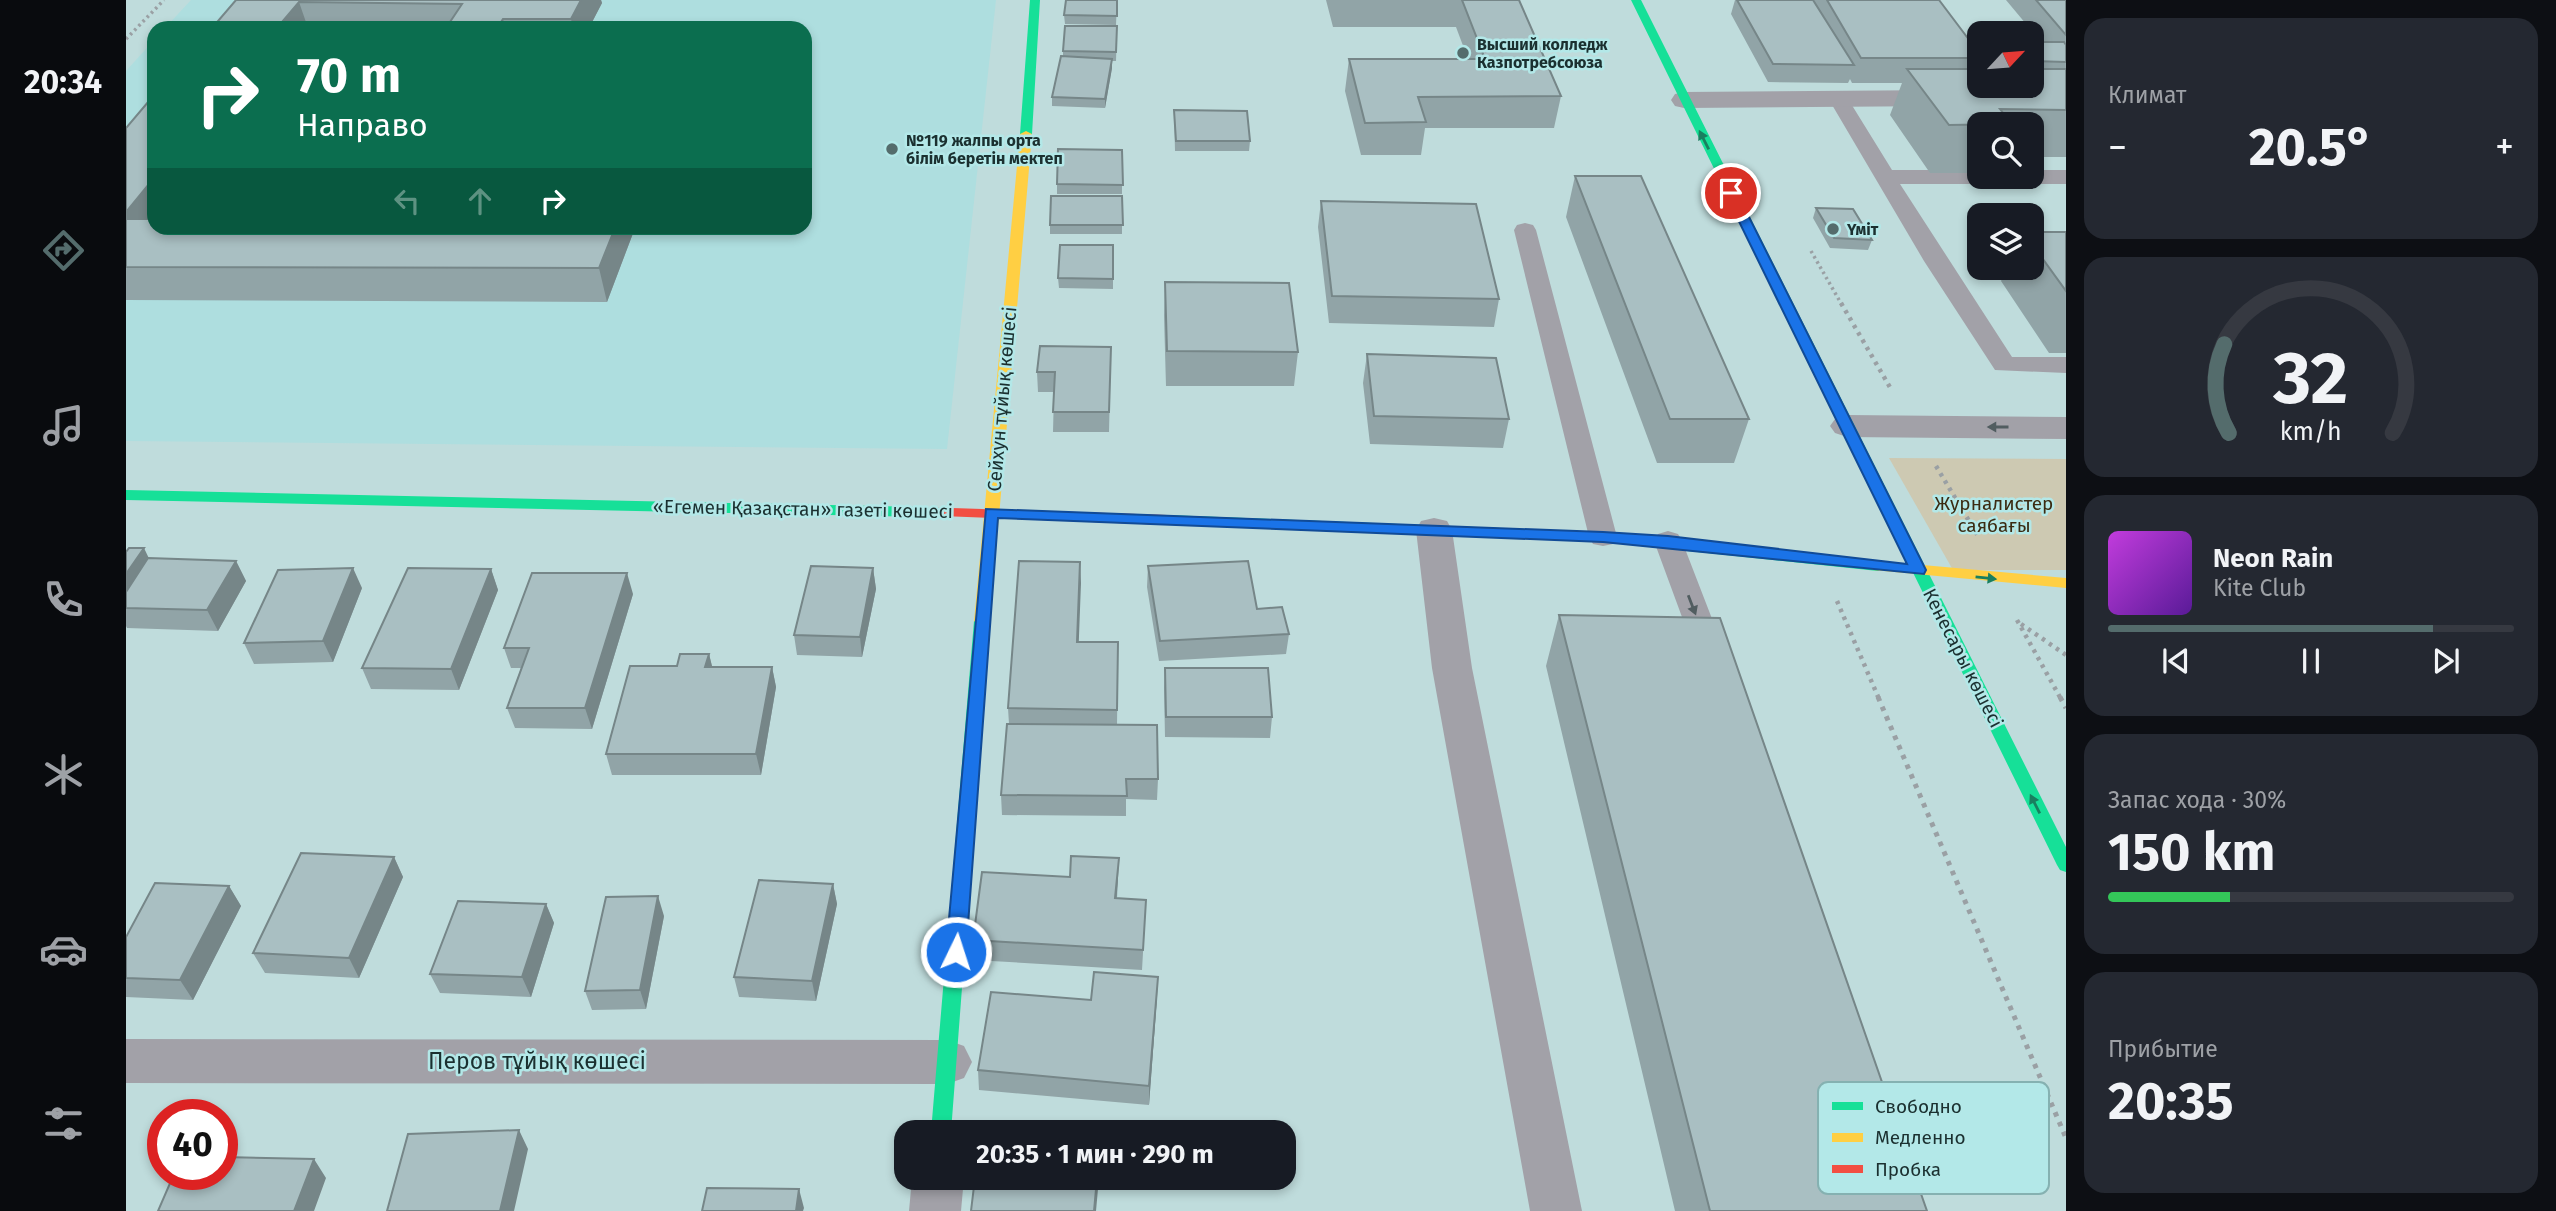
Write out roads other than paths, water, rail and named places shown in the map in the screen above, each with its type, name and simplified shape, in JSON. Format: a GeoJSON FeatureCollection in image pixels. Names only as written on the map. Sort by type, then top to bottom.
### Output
{"type":"FeatureCollection","features":[{"type":"Feature","properties":{"kind":"street","name":"Сейхун тұйық көшесі"},"geometry":{"type":"LineString","coordinates":[[942,1120],[991,513],[1023,176],[1035,0]]}},
{"type":"Feature","properties":{"kind":"street","name":"Кенесары көшесі"},"geometry":{"type":"LineString","coordinates":[[1636,0],[2066,865]]}},
{"type":"Feature","properties":{"kind":"street"},"geometry":{"type":"LineString","coordinates":[[1684,100],[1967,98]]}},
{"type":"Feature","properties":{"kind":"street"},"geometry":{"type":"LineString","coordinates":[[1847,426],[2066,428]]}},
{"type":"Feature","properties":{"kind":"street","name":"«Егемен Қазақстан» газеті көшесі"},"geometry":{"type":"LineString","coordinates":[[126,495],[991,513],[1603,537],[1668,541],[1919,570],[2066,583]]}},
{"type":"Feature","properties":{"kind":"street"},"geometry":{"type":"LineString","coordinates":[[1434,530],[1455,681],[1556,1211]]}},
{"type":"Feature","properties":{"kind":"street","name":"Перов тұйық көшесі"},"geometry":{"type":"LineString","coordinates":[[126,1061],[947,1062]]}},
{"type":"Feature","properties":{"kind":"street"},"geometry":{"type":"LineString","coordinates":[[935,1211],[936,1190]]}},
{"type":"Feature","properties":{"kind":"lane"},"geometry":{"type":"LineString","coordinates":[[1838,98],[1936,261],[2004,365],[2066,365]]}},
{"type":"Feature","properties":{"kind":"lane"},"geometry":{"type":"LineString","coordinates":[[1886,177],[1967,177]]}},
{"type":"Feature","properties":{"kind":"lane"},"geometry":{"type":"LineString","coordinates":[[2044,177],[2066,177]]}},
{"type":"Feature","properties":{"kind":"lane"},"geometry":{"type":"LineString","coordinates":[[1525,230],[1603,537]]}},
{"type":"Feature","properties":{"kind":"lane"},"geometry":{"type":"LineString","coordinates":[[1668,541],[1721,683]]}},
{"type":"Feature","properties":{"kind":"place","name":"Высший колледж Казпотребсоюза"},"geometry":{"type":"Point","coordinates":[1463,53]}},
{"type":"Feature","properties":{"kind":"place","name":"№119 жалпы орта білім беретін мектеп"},"geometry":{"type":"Point","coordinates":[892,149]}},
{"type":"Feature","properties":{"kind":"place","name":"Үміт"},"geometry":{"type":"Point","coordinates":[1833,229]}},
{"type":"Feature","properties":{"kind":"park label","name":"Журналистер саябағы"},"geometry":{"type":"Point","coordinates":[1994,514]}}]}
